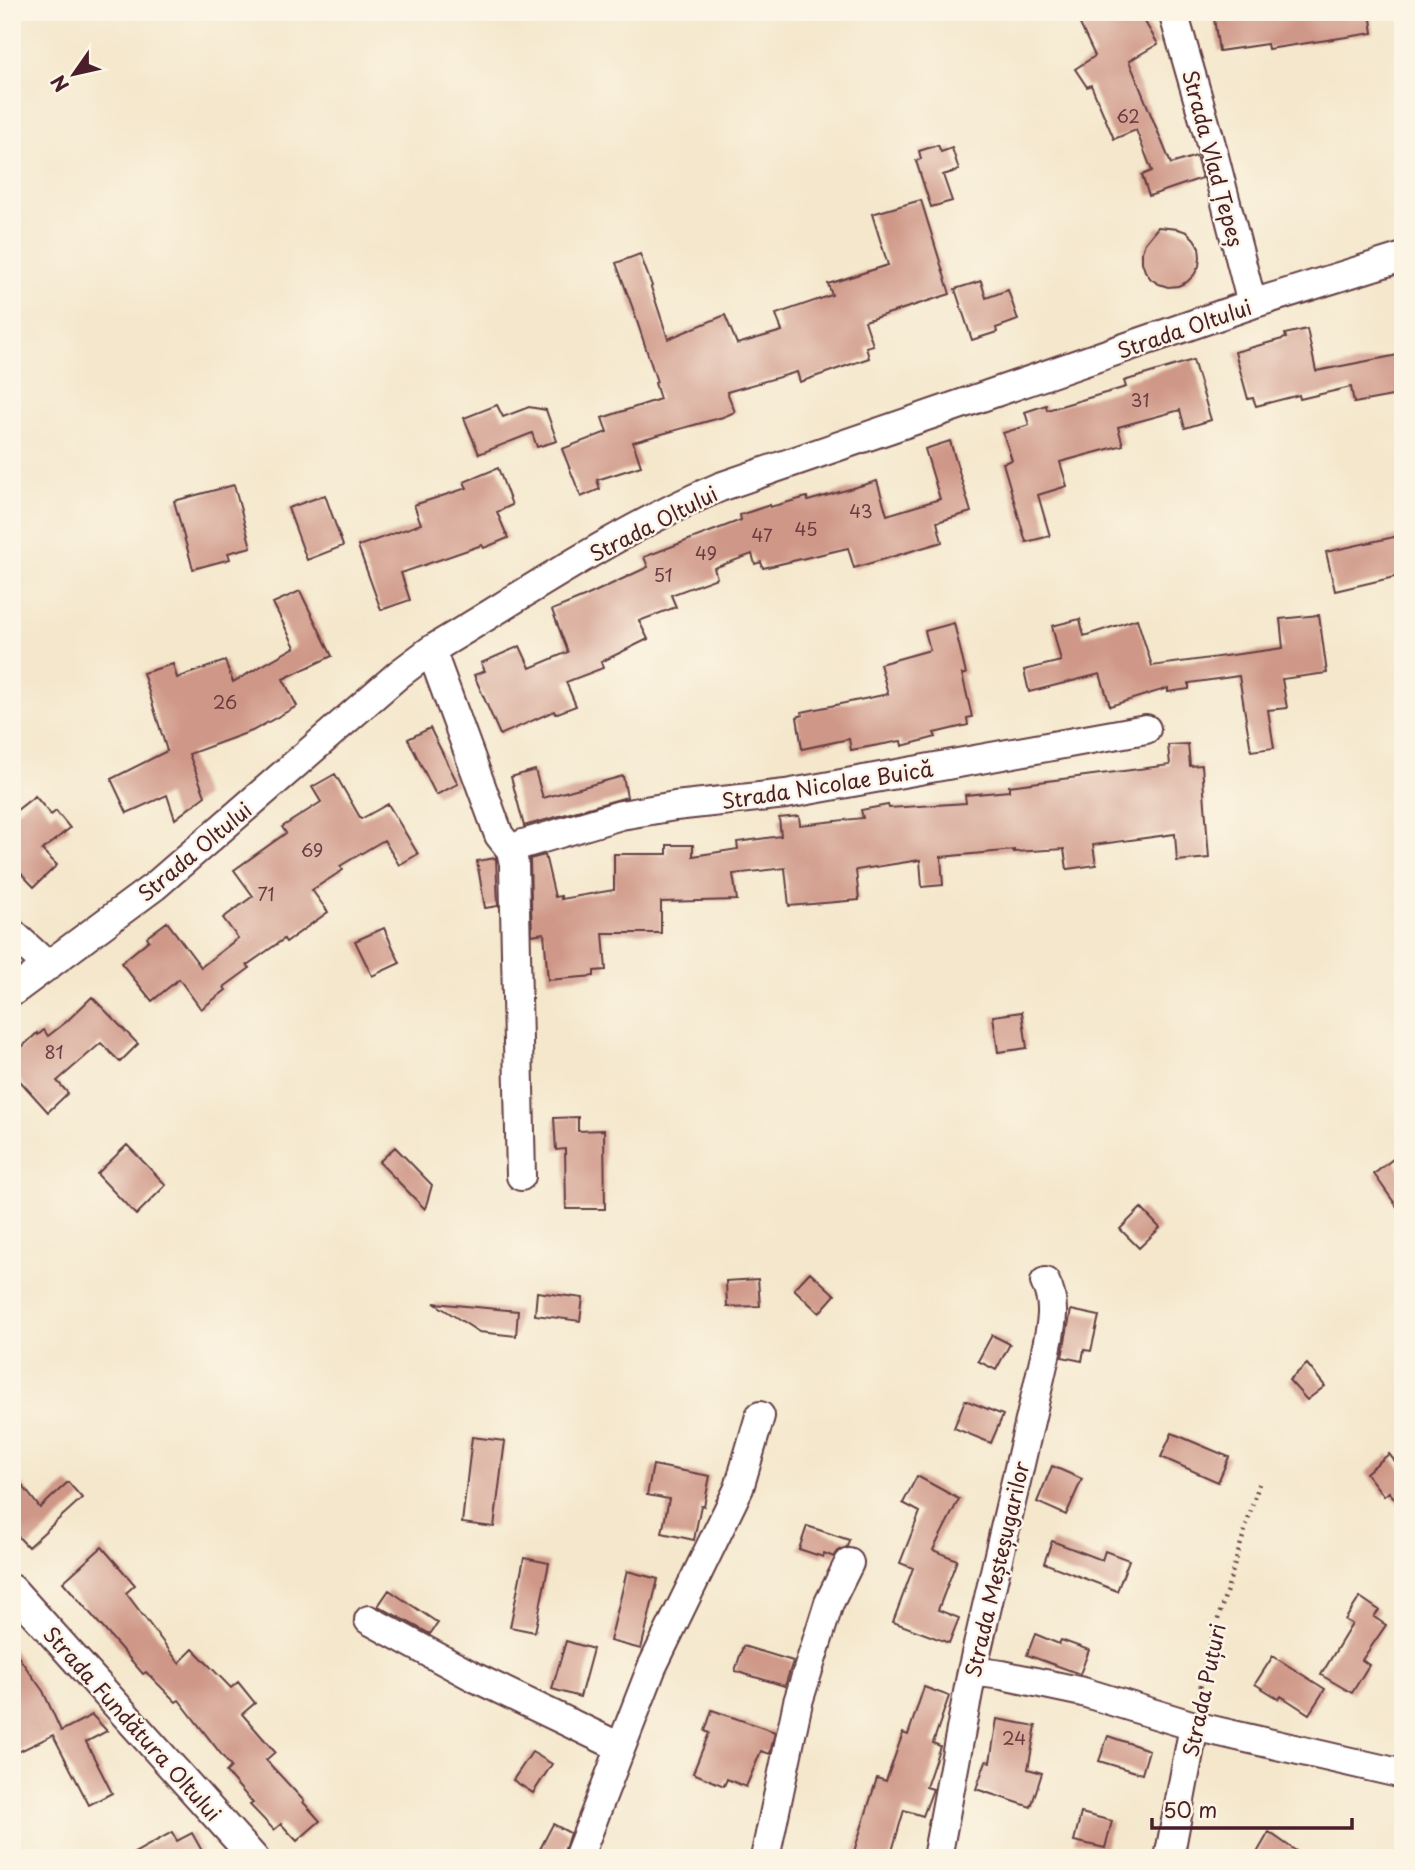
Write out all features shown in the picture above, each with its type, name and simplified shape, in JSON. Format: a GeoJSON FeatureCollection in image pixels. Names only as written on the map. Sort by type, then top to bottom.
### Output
{"type":"FeatureCollection","features":[{"type":"Feature","properties":{"kind":"street","name":"Strada Vlad Țepeș"},"geometry":{"type":"LineString","coordinates":[[1174,12],[1252,304]]}},
{"type":"Feature","properties":{"kind":"street","name":"Strada Oltului"},"geometry":{"type":"LineString","coordinates":[[12,992],[155,886],[430,650],[639,525],[709,492],[1252,304],[1403,257]]}},
{"type":"Feature","properties":{"kind":"street"},"geometry":{"type":"LineString","coordinates":[[430,650],[499,835],[511,850],[514,864],[521,1175]]}},
{"type":"Feature","properties":{"kind":"street","name":"Strada Nicolae Buică"},"geometry":{"type":"LineString","coordinates":[[511,850],[621,815],[686,804],[786,794],[1146,729]]}},
{"type":"Feature","properties":{"kind":"street"},"geometry":{"type":"LineString","coordinates":[[12,933],[48,966]]}},
{"type":"Feature","properties":{"kind":"street","name":"Strada Meșteșugarilor"},"geometry":{"type":"LineString","coordinates":[[937,1858],[972,1671],[1054,1310],[1052,1294],[1045,1282]]}},
{"type":"Feature","properties":{"kind":"street"},"geometry":{"type":"LineString","coordinates":[[578,1858],[652,1667],[739,1488],[761,1416]]}},
{"type":"Feature","properties":{"kind":"street"},"geometry":{"type":"LineString","coordinates":[[765,1858],[797,1702],[830,1603],[849,1563]]}},
{"type":"Feature","properties":{"kind":"street","name":"Strada Fundătura Oltului"},"geometry":{"type":"LineString","coordinates":[[12,1589],[254,1858]]}},
{"type":"Feature","properties":{"kind":"street"},"geometry":{"type":"LineString","coordinates":[[369,1620],[474,1677],[620,1747]]}},
{"type":"Feature","properties":{"kind":"street"},"geometry":{"type":"LineString","coordinates":[[972,1671],[1083,1692],[1194,1726],[1403,1774]]}},
{"type":"Feature","properties":{"kind":"street","name":"Strada Puțuri"},"geometry":{"type":"LineString","coordinates":[[1169,1858],[1194,1726]]}},
{"type":"Feature","properties":{"kind":"path","name":"Strada Puțuri"},"geometry":{"type":"LineString","coordinates":[[1194,1726],[1205,1662],[1259,1483]]}},
{"type":"Feature","properties":{"kind":"building"},"geometry":{"type":"Polygon","coordinates":[[[1094,12],[1139,12],[1158,44],[1129,61],[1171,164],[1196,156],[1202,178],[1149,196],[1142,175],[1152,171],[1136,130],[1114,139],[1091,85],[1087,87],[1075,69],[1095,56],[1078,20],[1094,12]]]}},
{"type":"Feature","properties":{"kind":"building"},"geometry":{"type":"Polygon","coordinates":[[[1213,12],[1370,12],[1373,33],[1268,49],[1267,44],[1219,51],[1213,12]]]}},
{"type":"Feature","properties":{"kind":"building"},"geometry":{"type":"Polygon","coordinates":[[[938,145],[941,152],[952,148],[959,170],[943,175],[952,201],[931,207],[916,161],[921,159],[919,151],[938,145]]]}},
{"type":"Feature","properties":{"kind":"building"},"geometry":{"type":"Polygon","coordinates":[[[921,200],[950,294],[865,321],[873,345],[866,347],[869,358],[800,382],[797,372],[727,392],[735,412],[633,442],[641,466],[597,480],[600,489],[581,497],[562,449],[607,432],[602,418],[660,399],[655,383],[657,382],[616,263],[640,254],[668,339],[725,315],[737,344],[782,331],[776,314],[832,295],[828,284],[888,265],[872,214],[921,200]]]}},
{"type":"Feature","properties":{"kind":"building"},"geometry":{"type":"Polygon","coordinates":[[[1158,227],[1187,232],[1199,247],[1199,266],[1187,282],[1178,286],[1159,284],[1145,271],[1142,252],[1145,243],[1158,227]]]}},
{"type":"Feature","properties":{"kind":"building"},"geometry":{"type":"Polygon","coordinates":[[[981,281],[986,298],[1008,290],[1018,320],[996,328],[997,332],[972,340],[955,289],[981,281]]]}},
{"type":"Feature","properties":{"kind":"building"},"geometry":{"type":"Polygon","coordinates":[[[1307,329],[1316,371],[1403,354],[1403,394],[1354,403],[1351,387],[1300,399],[1299,395],[1256,406],[1253,398],[1248,399],[1235,352],[1286,338],[1285,334],[1307,329]]]}},
{"type":"Feature","properties":{"kind":"building"},"geometry":{"type":"Polygon","coordinates":[[[1193,360],[1211,420],[1185,428],[1180,410],[1118,427],[1123,445],[1060,462],[1067,486],[1038,495],[1050,536],[1026,542],[1003,463],[1012,460],[1003,433],[1029,425],[1025,412],[1046,405],[1047,410],[1126,387],[1124,381],[1193,360]]]}},
{"type":"Feature","properties":{"kind":"building"},"geometry":{"type":"Polygon","coordinates":[[[497,405],[503,417],[529,407],[546,410],[557,441],[537,447],[532,433],[479,454],[464,418],[497,405]]]}},
{"type":"Feature","properties":{"kind":"building"},"geometry":{"type":"Polygon","coordinates":[[[950,441],[971,512],[937,522],[942,542],[854,568],[848,548],[763,568],[761,562],[755,564],[752,554],[714,568],[717,578],[671,595],[676,607],[639,621],[648,639],[601,662],[603,668],[566,682],[576,706],[555,714],[554,711],[500,735],[474,675],[485,671],[481,663],[520,646],[530,668],[568,652],[552,610],[648,567],[644,557],[741,520],[740,515],[770,505],[807,497],[808,501],[877,481],[887,515],[940,499],[925,449],[950,441]]]}},
{"type":"Feature","properties":{"kind":"building"},"geometry":{"type":"Polygon","coordinates":[[[498,468],[512,505],[497,512],[508,538],[401,573],[410,600],[381,610],[358,546],[421,524],[414,505],[467,488],[464,482],[498,468]]]}},
{"type":"Feature","properties":{"kind":"building"},"geometry":{"type":"Polygon","coordinates":[[[234,485],[251,547],[228,553],[230,559],[193,569],[174,501],[234,485]]]}},
{"type":"Feature","properties":{"kind":"building"},"geometry":{"type":"Polygon","coordinates":[[[325,495],[343,546],[307,560],[288,508],[325,495]]]}},
{"type":"Feature","properties":{"kind":"building"},"geometry":{"type":"Polygon","coordinates":[[[1403,535],[1403,575],[1335,591],[1326,552],[1403,535]]]}},
{"type":"Feature","properties":{"kind":"building"},"geometry":{"type":"Polygon","coordinates":[[[300,591],[332,656],[283,679],[297,706],[252,731],[189,754],[205,796],[175,819],[167,795],[127,813],[111,779],[167,751],[143,673],[173,664],[177,678],[225,661],[233,682],[295,647],[273,603],[300,591]]]}},
{"type":"Feature","properties":{"kind":"building"},"geometry":{"type":"Polygon","coordinates":[[[1319,615],[1327,673],[1282,679],[1287,708],[1268,710],[1274,748],[1251,751],[1239,676],[1189,683],[1189,689],[1168,692],[1168,688],[1110,706],[1100,674],[1029,692],[1024,670],[1061,661],[1052,626],[1080,619],[1084,636],[1137,619],[1152,666],[1283,648],[1280,619],[1319,615]]]}},
{"type":"Feature","properties":{"kind":"building"},"geometry":{"type":"Polygon","coordinates":[[[954,623],[966,674],[962,674],[972,717],[967,718],[968,725],[934,733],[936,737],[902,746],[901,741],[851,750],[849,739],[802,749],[797,717],[803,715],[802,712],[888,694],[880,664],[930,650],[925,631],[954,623]]]}},
{"type":"Feature","properties":{"kind":"building"},"geometry":{"type":"Polygon","coordinates":[[[430,728],[458,784],[436,795],[408,739],[430,728]]]}},
{"type":"Feature","properties":{"kind":"building"},"geometry":{"type":"Polygon","coordinates":[[[1188,744],[1190,766],[1202,765],[1209,858],[1177,861],[1175,834],[1093,845],[1096,865],[1067,869],[1064,849],[1014,850],[941,857],[943,885],[922,887],[920,860],[856,870],[859,900],[789,906],[785,868],[733,874],[737,900],[661,902],[661,933],[603,933],[606,970],[594,971],[594,976],[548,980],[544,933],[532,935],[530,859],[545,855],[555,897],[561,896],[561,899],[614,890],[614,854],[667,854],[667,845],[693,845],[693,856],[738,849],[737,842],[781,836],[779,818],[799,816],[800,825],[863,818],[861,810],[888,805],[889,808],[966,803],[965,795],[1009,791],[1009,786],[1170,765],[1168,745],[1188,744]]]}},
{"type":"Feature","properties":{"kind":"building"},"geometry":{"type":"Polygon","coordinates":[[[535,770],[543,798],[623,776],[627,797],[524,826],[511,777],[535,770]]]}},
{"type":"Feature","properties":{"kind":"building"},"geometry":{"type":"Polygon","coordinates":[[[335,774],[361,819],[388,804],[418,854],[399,865],[384,840],[340,866],[343,870],[312,890],[328,912],[286,942],[284,939],[247,965],[250,968],[224,987],[226,990],[201,1009],[179,979],[152,1001],[121,963],[149,940],[147,937],[167,922],[201,967],[238,938],[223,918],[253,896],[234,870],[286,833],[282,827],[321,802],[312,787],[335,774]]]}},
{"type":"Feature","properties":{"kind":"building"},"geometry":{"type":"Polygon","coordinates":[[[35,796],[51,815],[56,811],[70,828],[42,850],[57,865],[34,887],[12,864],[12,814],[35,796]]]}},
{"type":"Feature","properties":{"kind":"building"},"geometry":{"type":"Polygon","coordinates":[[[496,858],[498,906],[485,908],[477,861],[496,858]]]}},
{"type":"Feature","properties":{"kind":"building"},"geometry":{"type":"Polygon","coordinates":[[[384,928],[400,963],[372,976],[355,941],[384,928]]]}},
{"type":"Feature","properties":{"kind":"building"},"geometry":{"type":"Polygon","coordinates":[[[92,997],[138,1044],[120,1062],[101,1043],[57,1081],[68,1093],[48,1112],[12,1072],[12,1056],[37,1033],[38,1035],[44,1030],[48,1036],[92,997]]]}},
{"type":"Feature","properties":{"kind":"building"},"geometry":{"type":"Polygon","coordinates":[[[1022,1012],[1027,1048],[998,1052],[993,1016],[1022,1012]]]}},
{"type":"Feature","properties":{"kind":"building"},"geometry":{"type":"Polygon","coordinates":[[[578,1117],[578,1131],[604,1130],[605,1209],[566,1209],[565,1149],[556,1150],[554,1118],[578,1117]]]}},
{"type":"Feature","properties":{"kind":"building"},"geometry":{"type":"Polygon","coordinates":[[[127,1145],[166,1185],[136,1215],[97,1174],[127,1145]]]}},
{"type":"Feature","properties":{"kind":"building"},"geometry":{"type":"Polygon","coordinates":[[[395,1147],[432,1185],[425,1209],[379,1162],[395,1147]]]}},
{"type":"Feature","properties":{"kind":"building"},"geometry":{"type":"Polygon","coordinates":[[[1393,1159],[1403,1173],[1403,1215],[1374,1174],[1393,1159]]]}},
{"type":"Feature","properties":{"kind":"building"},"geometry":{"type":"Polygon","coordinates":[[[1141,1208],[1160,1228],[1139,1248],[1120,1229],[1141,1208]]]}},
{"type":"Feature","properties":{"kind":"building"},"geometry":{"type":"Polygon","coordinates":[[[810,1272],[835,1295],[819,1313],[794,1289],[810,1272]]]}},
{"type":"Feature","properties":{"kind":"building"},"geometry":{"type":"Polygon","coordinates":[[[758,1279],[760,1306],[727,1307],[726,1281],[758,1279]]]}},
{"type":"Feature","properties":{"kind":"building"},"geometry":{"type":"Polygon","coordinates":[[[537,1292],[583,1298],[580,1321],[535,1315],[537,1292]]]}},
{"type":"Feature","properties":{"kind":"building"},"geometry":{"type":"Polygon","coordinates":[[[434,1303],[518,1311],[516,1336],[479,1332],[434,1303]]]}},
{"type":"Feature","properties":{"kind":"building"},"geometry":{"type":"Polygon","coordinates":[[[1071,1310],[1099,1316],[1091,1351],[1084,1350],[1082,1361],[1062,1357],[1071,1310]]]}},
{"type":"Feature","properties":{"kind":"building"},"geometry":{"type":"Polygon","coordinates":[[[992,1335],[1010,1344],[996,1370],[978,1361],[992,1335]]]}},
{"type":"Feature","properties":{"kind":"building"},"geometry":{"type":"Polygon","coordinates":[[[1307,1364],[1325,1386],[1307,1400],[1289,1380],[1307,1364]]]}},
{"type":"Feature","properties":{"kind":"building"},"geometry":{"type":"Polygon","coordinates":[[[965,1400],[1003,1415],[991,1443],[954,1428],[965,1400]]]}},
{"type":"Feature","properties":{"kind":"building"},"geometry":{"type":"Polygon","coordinates":[[[1172,1433],[1229,1457],[1218,1482],[1161,1457],[1172,1433]]]}},
{"type":"Feature","properties":{"kind":"building"},"geometry":{"type":"Polygon","coordinates":[[[472,1437],[505,1441],[494,1527],[462,1523],[472,1437]]]}},
{"type":"Feature","properties":{"kind":"building"},"geometry":{"type":"Polygon","coordinates":[[[1389,1454],[1403,1471],[1403,1509],[1389,1492],[1384,1496],[1366,1473],[1389,1454]]]}},
{"type":"Feature","properties":{"kind":"building"},"geometry":{"type":"Polygon","coordinates":[[[653,1465],[710,1476],[694,1540],[662,1533],[669,1499],[647,1495],[653,1465]]]}},
{"type":"Feature","properties":{"kind":"building"},"geometry":{"type":"Polygon","coordinates":[[[1052,1466],[1082,1479],[1066,1515],[1037,1502],[1052,1466]]]}},
{"type":"Feature","properties":{"kind":"building"},"geometry":{"type":"Polygon","coordinates":[[[12,1472],[40,1508],[68,1482],[82,1498],[28,1547],[12,1530],[12,1472]]]}},
{"type":"Feature","properties":{"kind":"building"},"geometry":{"type":"Polygon","coordinates":[[[917,1476],[959,1499],[933,1550],[957,1560],[938,1610],[959,1618],[949,1643],[893,1622],[913,1568],[900,1563],[920,1512],[903,1503],[917,1476]]]}},
{"type":"Feature","properties":{"kind":"building"},"geometry":{"type":"Polygon","coordinates":[[[807,1526],[849,1540],[847,1547],[839,1550],[834,1557],[824,1553],[823,1557],[799,1549],[807,1526]]]}},
{"type":"Feature","properties":{"kind":"building"},"geometry":{"type":"Polygon","coordinates":[[[1052,1541],[1102,1560],[1105,1551],[1129,1560],[1117,1591],[1044,1563],[1052,1541]]]}},
{"type":"Feature","properties":{"kind":"building"},"geometry":{"type":"Polygon","coordinates":[[[102,1547],[135,1585],[126,1593],[179,1663],[193,1649],[231,1688],[238,1682],[255,1703],[242,1714],[275,1752],[266,1760],[320,1821],[297,1841],[281,1824],[274,1830],[250,1805],[253,1803],[226,1772],[231,1767],[179,1700],[176,1702],[146,1672],[143,1674],[63,1582],[102,1547]]]}},
{"type":"Feature","properties":{"kind":"building"},"geometry":{"type":"Polygon","coordinates":[[[524,1558],[549,1563],[535,1632],[510,1627],[524,1558]]]}},
{"type":"Feature","properties":{"kind":"building"},"geometry":{"type":"Polygon","coordinates":[[[627,1571],[658,1579],[641,1649],[610,1641],[627,1571]]]}},
{"type":"Feature","properties":{"kind":"building"},"geometry":{"type":"Polygon","coordinates":[[[389,1590],[438,1623],[430,1634],[378,1606],[389,1590]]]}},
{"type":"Feature","properties":{"kind":"building"},"geometry":{"type":"Polygon","coordinates":[[[1360,1597],[1379,1610],[1374,1617],[1386,1625],[1362,1660],[1369,1665],[1352,1693],[1321,1675],[1352,1624],[1345,1620],[1360,1597]]]}},
{"type":"Feature","properties":{"kind":"building"},"geometry":{"type":"Polygon","coordinates":[[[1035,1634],[1059,1644],[1061,1640],[1089,1650],[1080,1674],[1027,1655],[1035,1634]]]}},
{"type":"Feature","properties":{"kind":"building"},"geometry":{"type":"Polygon","coordinates":[[[566,1641],[593,1649],[580,1697],[552,1689],[566,1641]]]}},
{"type":"Feature","properties":{"kind":"building"},"geometry":{"type":"Polygon","coordinates":[[[743,1646],[793,1661],[785,1686],[735,1671],[743,1646]]]}},
{"type":"Feature","properties":{"kind":"building"},"geometry":{"type":"Polygon","coordinates":[[[12,1648],[43,1691],[61,1731],[92,1715],[107,1731],[86,1742],[112,1793],[89,1805],[53,1735],[12,1755],[12,1648]]]}},
{"type":"Feature","properties":{"kind":"building"},"geometry":{"type":"Polygon","coordinates":[[[1273,1656],[1325,1689],[1309,1714],[1281,1696],[1279,1699],[1255,1684],[1273,1656]]]}},
{"type":"Feature","properties":{"kind":"building"},"geometry":{"type":"Polygon","coordinates":[[[924,1687],[949,1696],[933,1743],[940,1746],[926,1787],[933,1789],[923,1816],[904,1810],[890,1858],[852,1858],[877,1778],[886,1781],[903,1733],[908,1735],[924,1687]]]}},
{"type":"Feature","properties":{"kind":"building"},"geometry":{"type":"Polygon","coordinates":[[[712,1710],[775,1732],[770,1754],[761,1751],[746,1787],[727,1779],[724,1786],[693,1773],[709,1733],[705,1731],[712,1710]]]}},
{"type":"Feature","properties":{"kind":"building"},"geometry":{"type":"Polygon","coordinates":[[[997,1719],[1036,1726],[1028,1769],[1042,1773],[1031,1807],[976,1789],[986,1761],[990,1762],[997,1719]]]}},
{"type":"Feature","properties":{"kind":"building"},"geometry":{"type":"Polygon","coordinates":[[[1108,1736],[1149,1750],[1142,1774],[1099,1761],[1108,1736]]]}},
{"type":"Feature","properties":{"kind":"building"},"geometry":{"type":"Polygon","coordinates":[[[532,1752],[552,1764],[533,1793],[513,1780],[532,1752]]]}},
{"type":"Feature","properties":{"kind":"building"},"geometry":{"type":"Polygon","coordinates":[[[1081,1813],[1112,1821],[1105,1848],[1074,1841],[1081,1813]]]}},
{"type":"Feature","properties":{"kind":"building"},"geometry":{"type":"Polygon","coordinates":[[[553,1824],[570,1833],[562,1858],[540,1849],[553,1824]]]}},
{"type":"Feature","properties":{"kind":"building"},"geometry":{"type":"Polygon","coordinates":[[[172,1832],[177,1841],[192,1833],[202,1851],[190,1858],[125,1858],[172,1832]]]}},
{"type":"Feature","properties":{"kind":"building"},"geometry":{"type":"Polygon","coordinates":[[[1269,1832],[1306,1858],[1254,1858],[1269,1832]]]}}]}
